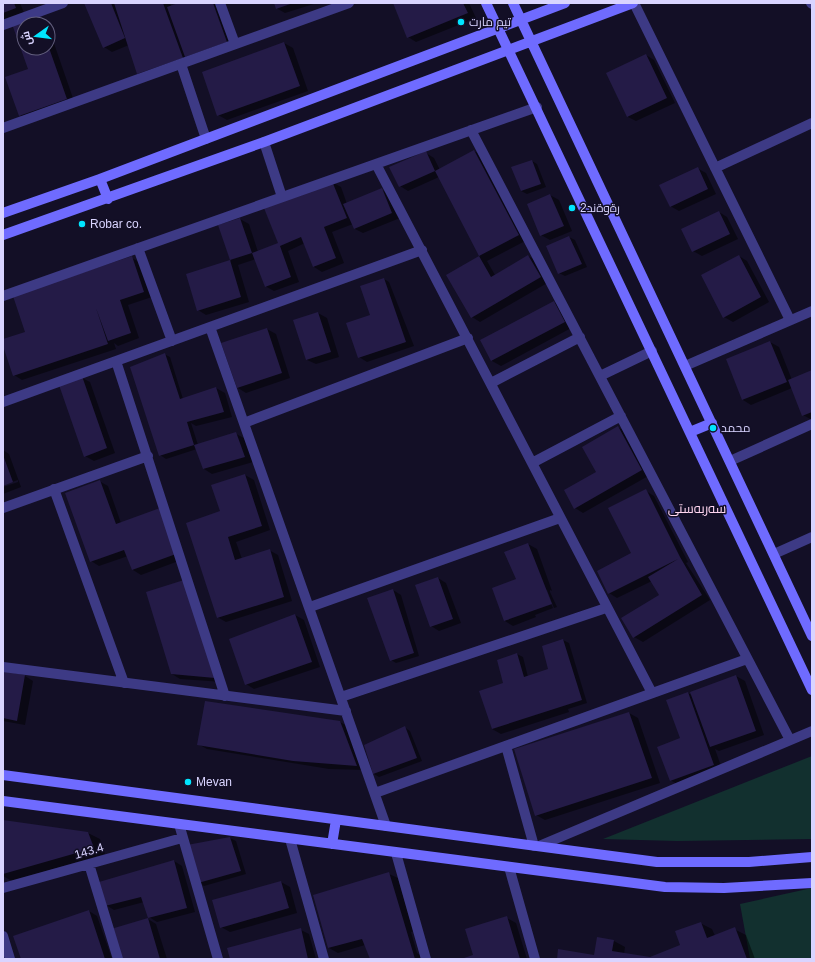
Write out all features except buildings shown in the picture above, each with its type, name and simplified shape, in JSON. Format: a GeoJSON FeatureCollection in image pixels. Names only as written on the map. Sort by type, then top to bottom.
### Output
{"type":"FeatureCollection","features":[{"type":"Feature","properties":{"kind":"street"},"geometry":{"type":"LineString","coordinates":[[3,25],[63,3]]}},
{"type":"Feature","properties":{"kind":"street"},"geometry":{"type":"LineString","coordinates":[[220,3],[235,44]]}},
{"type":"Feature","properties":{"kind":"street"},"geometry":{"type":"LineString","coordinates":[[3,128],[235,44],[332,6],[349,3]]}},
{"type":"Feature","properties":{"kind":"street"},"geometry":{"type":"LineString","coordinates":[[486,3],[537,107],[812,690]]}},
{"type":"Feature","properties":{"kind":"street"},"geometry":{"type":"LineString","coordinates":[[513,3],[812,636]]}},
{"type":"Feature","properties":{"kind":"street"},"geometry":{"type":"LineString","coordinates":[[3,213],[100,179],[498,27],[565,3]]}},
{"type":"Feature","properties":{"kind":"street"},"geometry":{"type":"LineString","coordinates":[[3,235],[108,199],[264,142],[634,3],[790,320]]}},
{"type":"Feature","properties":{"kind":"street"},"geometry":{"type":"LineString","coordinates":[[181,64],[206,139]]}},
{"type":"Feature","properties":{"kind":"street"},"geometry":{"type":"LineString","coordinates":[[3,296],[537,107]]}},
{"type":"Feature","properties":{"kind":"street"},"geometry":{"type":"LineString","coordinates":[[715,168],[812,123]]}},
{"type":"Feature","properties":{"kind":"street"},"geometry":{"type":"LineString","coordinates":[[471,130],[790,740]]}},
{"type":"Feature","properties":{"kind":"street"},"geometry":{"type":"LineString","coordinates":[[264,142],[282,197]]}},
{"type":"Feature","properties":{"kind":"street"},"geometry":{"type":"LineString","coordinates":[[376,164],[468,338],[606,608],[652,693]]}},
{"type":"Feature","properties":{"kind":"street"},"geometry":{"type":"LineString","coordinates":[[100,179],[108,199]]}},
{"type":"Feature","properties":{"kind":"street"},"geometry":{"type":"LineString","coordinates":[[138,248],[172,341]]}},
{"type":"Feature","properties":{"kind":"street"},"geometry":{"type":"LineString","coordinates":[[3,402],[422,250]]}},
{"type":"Feature","properties":{"kind":"street"},"geometry":{"type":"LineString","coordinates":[[685,366],[812,311]]}},
{"type":"Feature","properties":{"kind":"street"},"geometry":{"type":"LineString","coordinates":[[210,327],[386,826]]}},
{"type":"Feature","properties":{"kind":"street"},"geometry":{"type":"LineString","coordinates":[[491,383],[580,337]]}},
{"type":"Feature","properties":{"kind":"street"},"geometry":{"type":"LineString","coordinates":[[244,423],[468,338]]}},
{"type":"Feature","properties":{"kind":"street"},"geometry":{"type":"LineString","coordinates":[[600,376],[652,352]]}},
{"type":"Feature","properties":{"kind":"street"},"geometry":{"type":"LineString","coordinates":[[116,361],[225,696]]}},
{"type":"Feature","properties":{"kind":"street"},"geometry":{"type":"LineString","coordinates":[[532,463],[621,416]]}},
{"type":"Feature","properties":{"kind":"street"},"geometry":{"type":"LineString","coordinates":[[690,432],[712,423]]}},
{"type":"Feature","properties":{"kind":"street"},"geometry":{"type":"LineString","coordinates":[[730,460],[812,424]]}},
{"type":"Feature","properties":{"kind":"street"},"geometry":{"type":"LineString","coordinates":[[3,508],[148,456]]}},
{"type":"Feature","properties":{"kind":"street"},"geometry":{"type":"LineString","coordinates":[[54,490],[124,683]]}},
{"type":"Feature","properties":{"kind":"street"},"geometry":{"type":"LineString","coordinates":[[310,607],[560,518]]}},
{"type":"Feature","properties":{"kind":"street"},"geometry":{"type":"LineString","coordinates":[[774,554],[812,537]]}},
{"type":"Feature","properties":{"kind":"street"},"geometry":{"type":"LineString","coordinates":[[341,697],[606,608]]}},
{"type":"Feature","properties":{"kind":"street"},"geometry":{"type":"LineString","coordinates":[[375,793],[747,659]]}},
{"type":"Feature","properties":{"kind":"street"},"geometry":{"type":"LineString","coordinates":[[3,667],[346,711]]}},
{"type":"Feature","properties":{"kind":"street"},"geometry":{"type":"LineString","coordinates":[[536,846],[812,731]]}},
{"type":"Feature","properties":{"kind":"street"},"geometry":{"type":"LineString","coordinates":[[506,746],[536,846]]}},
{"type":"Feature","properties":{"kind":"street"},"geometry":{"type":"LineString","coordinates":[[3,775],[657,862],[749,862],[812,857]]}},
{"type":"Feature","properties":{"kind":"street"},"geometry":{"type":"LineString","coordinates":[[3,801],[665,887],[724,888],[812,883]]}},
{"type":"Feature","properties":{"kind":"street"},"geometry":{"type":"LineString","coordinates":[[332,844],[336,820]]}},
{"type":"Feature","properties":{"kind":"street"},"geometry":{"type":"LineString","coordinates":[[179,824],[218,959]]}},
{"type":"Feature","properties":{"kind":"street","name":"143.4"},"geometry":{"type":"LineString","coordinates":[[3,888],[182,838]]}},
{"type":"Feature","properties":{"kind":"street"},"geometry":{"type":"LineString","coordinates":[[290,839],[324,959]]}},
{"type":"Feature","properties":{"kind":"street"},"geometry":{"type":"LineString","coordinates":[[396,853],[426,959]]}},
{"type":"Feature","properties":{"kind":"street"},"geometry":{"type":"LineString","coordinates":[[90,864],[118,959]]}},
{"type":"Feature","properties":{"kind":"street"},"geometry":{"type":"LineString","coordinates":[[509,867],[535,959]]}},
{"type":"Feature","properties":{"kind":"street"},"geometry":{"type":"LineString","coordinates":[[3,936],[10,959]]}},
{"type":"Feature","properties":{"kind":"green space"},"geometry":{"type":"Polygon","coordinates":[[[812,756],[812,839],[677,841],[603,839],[812,756]]]}},
{"type":"Feature","properties":{"kind":"green space"},"geometry":{"type":"Polygon","coordinates":[[[812,888],[812,959],[750,959],[740,904],[812,888]]]}},
{"type":"Feature","properties":{"kind":"place","name":"تیم مارت"},"geometry":{"type":"Point","coordinates":[461,22]}},
{"type":"Feature","properties":{"kind":"place","name":"رةوةند2"},"geometry":{"type":"Point","coordinates":[572,208]}},
{"type":"Feature","properties":{"kind":"place","name":"Robar co."},"geometry":{"type":"Point","coordinates":[82,224]}},
{"type":"Feature","properties":{"kind":"place","name":"محمد"},"geometry":{"type":"Point","coordinates":[713,428]}},
{"type":"Feature","properties":{"kind":"place","name":"Mevan"},"geometry":{"type":"Point","coordinates":[188,782]}},
{"type":"Feature","properties":{"kind":"district","name":"سه‌ربه‌ستی"},"geometry":{"type":"Point","coordinates":[697,508]}}]}
